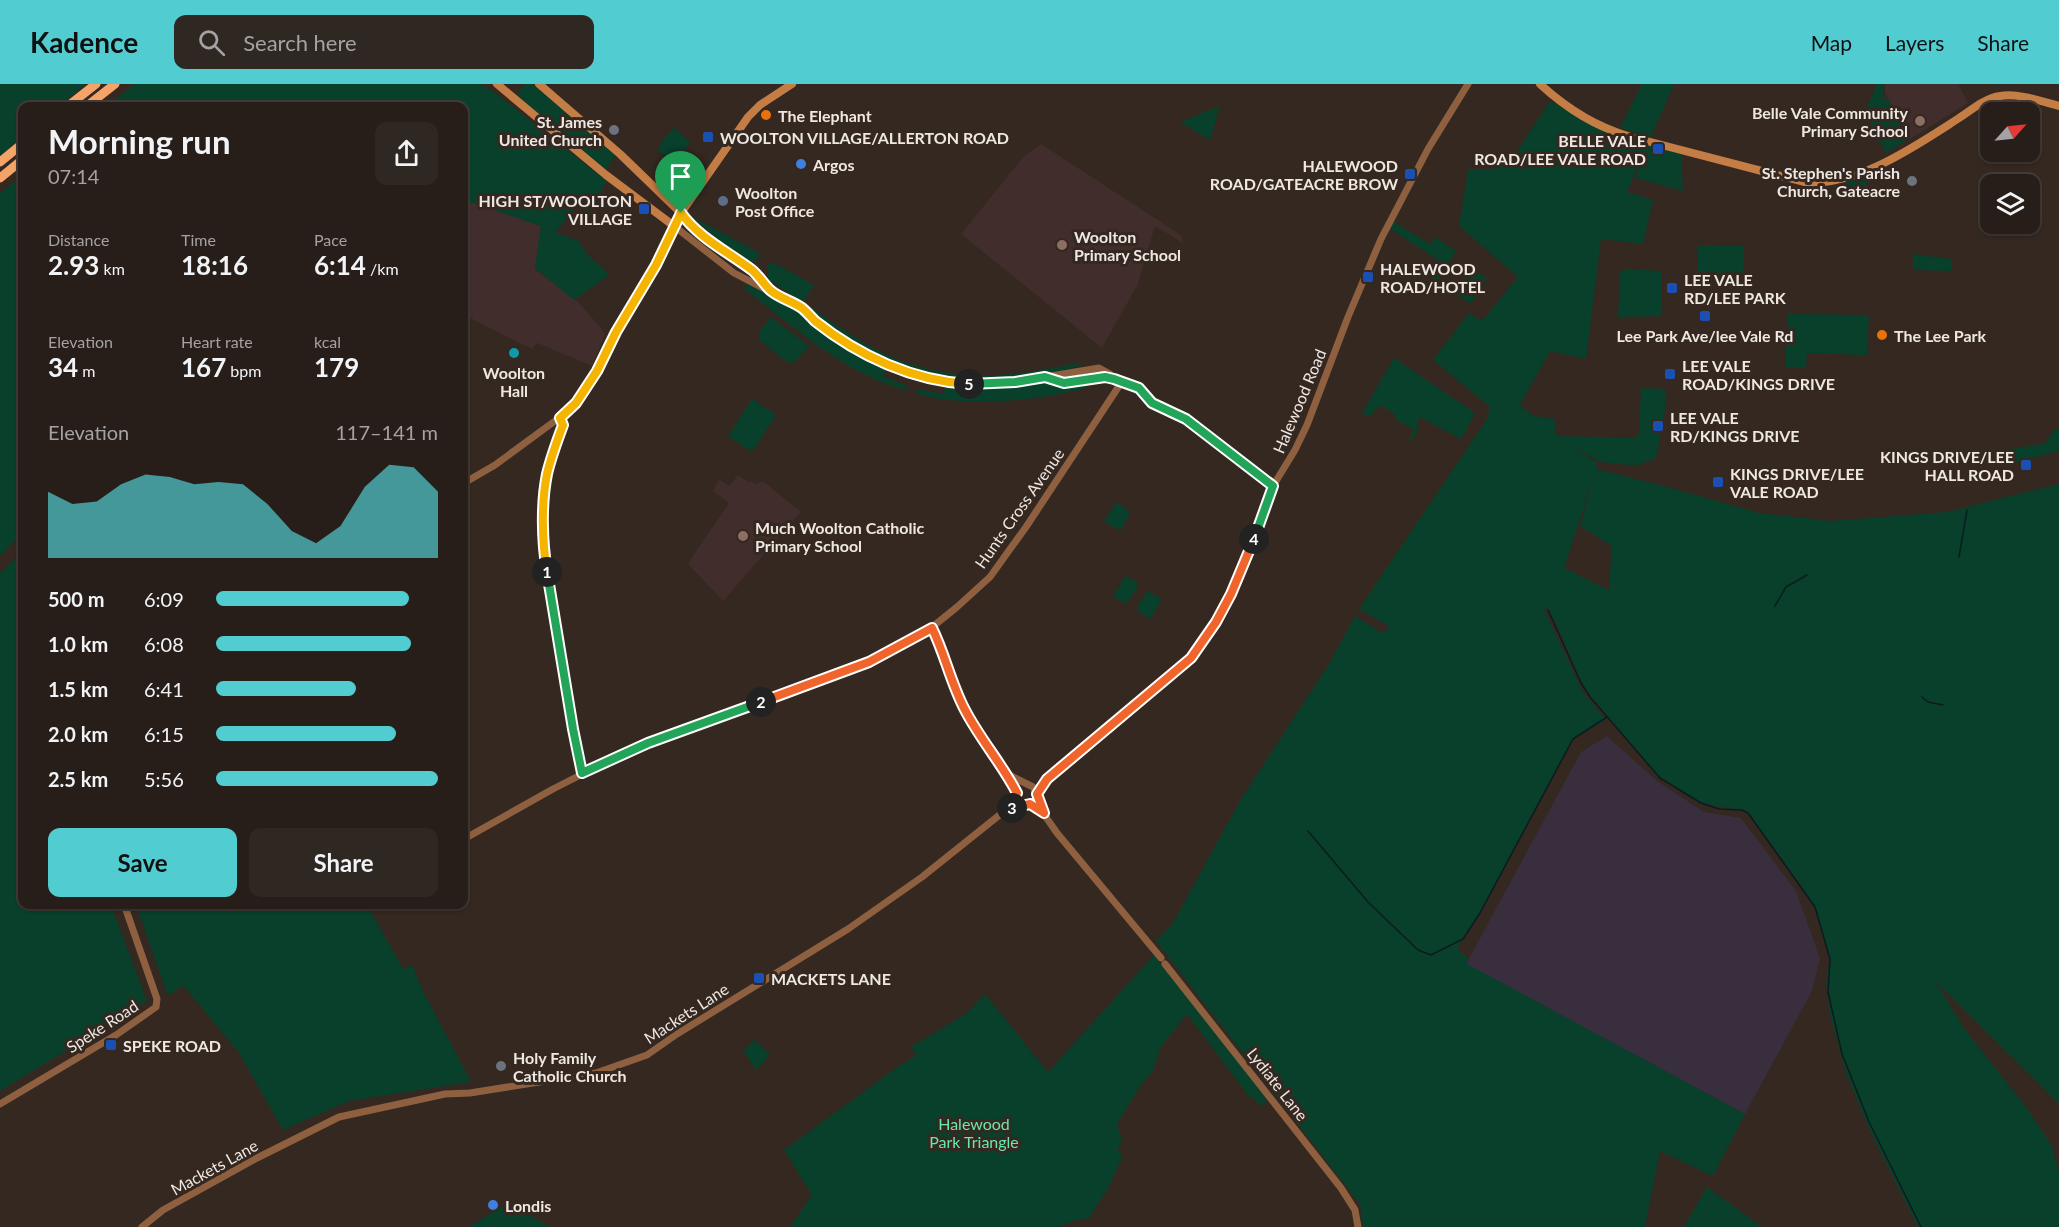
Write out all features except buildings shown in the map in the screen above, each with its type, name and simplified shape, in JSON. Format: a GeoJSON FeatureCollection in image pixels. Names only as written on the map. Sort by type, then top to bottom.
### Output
{"type":"FeatureCollection","features":[{"type":"Feature","properties":{"kind":"highway"},"geometry":{"type":"LineString","coordinates":[[73,102],[96,84]]}},
{"type":"Feature","properties":{"kind":"highway"},"geometry":{"type":"LineString","coordinates":[[92,102],[115,84]]}},
{"type":"Feature","properties":{"kind":"highway"},"geometry":{"type":"LineString","coordinates":[[0,162],[18,147]]}},
{"type":"Feature","properties":{"kind":"highway"},"geometry":{"type":"LineString","coordinates":[[0,178],[18,163]]}},
{"type":"Feature","properties":{"kind":"main road"},"geometry":{"type":"LineString","coordinates":[[497,84],[606,175],[674,226],[748,117],[760,105],[792,84]]}},
{"type":"Feature","properties":{"kind":"main road"},"geometry":{"type":"LineString","coordinates":[[539,84],[620,154],[681,213]]}},
{"type":"Feature","properties":{"kind":"main road"},"geometry":{"type":"LineString","coordinates":[[1540,84],[1556,98],[1595,124],[1631,137],[1804,182],[1826,182],[1846,178],[1888,161],[1994,97],[2018,96],[2059,106]]}},
{"type":"Feature","properties":{"kind":"street","name":"Halewood Road"},"geometry":{"type":"LineString","coordinates":[[1037,795],[1047,779],[1159,686],[1196,652],[1216,622],[1231,594],[1273,486],[1307,425],[1352,307],[1381,239],[1428,148],[1468,84]]}},
{"type":"Feature","properties":{"kind":"street"},"geometry":{"type":"LineString","coordinates":[[681,213],[689,224],[754,272],[771,291]]}},
{"type":"Feature","properties":{"kind":"street"},"geometry":{"type":"LineString","coordinates":[[468,481],[495,465],[560,418],[584,392],[616,332],[662,256],[666,241],[674,226],[734,273],[802,308],[816,321],[869,356],[891,367],[915,375],[980,385],[1045,377],[1064,383],[1105,377],[1118,381],[1139,388],[1152,403],[1186,419],[1273,486]]}},
{"type":"Feature","properties":{"kind":"street","name":"Hunts Cross Avenue"},"geometry":{"type":"LineString","coordinates":[[468,837],[582,773],[648,743],[869,662],[932,628],[990,577],[1026,528],[1118,381]]}},
{"type":"Feature","properties":{"kind":"street"},"geometry":{"type":"LineString","coordinates":[[560,418],[563,425],[547,474],[543,529],[547,567],[582,773]]}},
{"type":"Feature","properties":{"kind":"street"},"geometry":{"type":"LineString","coordinates":[[932,628],[965,710],[987,747],[1008,775],[1018,800],[1027,804],[1037,795],[1035,789],[1008,775]]}},
{"type":"Feature","properties":{"kind":"street","name":"Halewood Road"},"geometry":{"type":"LineString","coordinates":[[1028,785],[1047,779]]}},
{"type":"Feature","properties":{"kind":"street"},"geometry":{"type":"LineString","coordinates":[[1017,793],[1020,787],[1028,785]]}},
{"type":"Feature","properties":{"kind":"street","name":"Mackets Lane"},"geometry":{"type":"LineString","coordinates":[[142,1227],[163,1210],[339,1116],[445,1094],[470,1093],[596,1073],[646,1055],[676,1034],[848,929],[922,877],[1007,809],[1017,793]]}},
{"type":"Feature","properties":{"kind":"street","name":"Lydiate Lane"},"geometry":{"type":"LineString","coordinates":[[1037,795],[1044,813],[1069,848],[1163,961],[1341,1188],[1355,1210],[1358,1227]]}},
{"type":"Feature","properties":{"kind":"street","name":"Mackets Lane"},"geometry":{"type":"LineString","coordinates":[[1007,809],[1027,804]]}},
{"type":"Feature","properties":{"kind":"street","name":"Lydiate Lane"},"geometry":{"type":"LineString","coordinates":[[1027,804],[1044,813]]}},
{"type":"Feature","properties":{"kind":"street","name":"Speke Road"},"geometry":{"type":"LineString","coordinates":[[0,1104],[116,1035],[156,1007],[157,999],[126,909]]}},
{"type":"Feature","properties":{"kind":"shaded area","name":"Belle Vale Community Primary School"},"geometry":{"type":"Polygon","coordinates":[[[1885,84],[1958,84],[1968,103],[1910,139],[1885,93],[1885,84]]]}},
{"type":"Feature","properties":{"kind":"shaded area","name":"Woolton Primary School"},"geometry":{"type":"Polygon","coordinates":[[[1041,144],[1181,235],[1183,243],[1155,226],[1138,284],[1102,348],[961,234],[1024,156],[1041,144]]]}},
{"type":"Feature","properties":{"kind":"shaded area"},"geometry":{"type":"Polygon","coordinates":[[[471,202],[541,226],[535,269],[577,301],[605,335],[592,366],[537,343],[532,349],[468,317],[468,205],[471,202]]]}},
{"type":"Feature","properties":{"kind":"shaded area","name":"Much Woolton Catholic Primary School"},"geometry":{"type":"Polygon","coordinates":[[[738,475],[755,484],[763,481],[801,512],[723,601],[689,565],[690,560],[729,503],[713,491],[719,479],[729,486],[738,475]]]}},
{"type":"Feature","properties":{"kind":"shaded area"},"geometry":{"type":"Polygon","coordinates":[[[1607,736],[1657,781],[1704,812],[1741,818],[1796,891],[1820,958],[1812,991],[1745,1114],[1466,964],[1581,752],[1607,736]]]}},
{"type":"Feature","properties":{"kind":"green space"},"geometry":{"type":"Polygon","coordinates":[[[0,84],[86,84],[64,102],[18,102],[18,140],[0,156],[0,84]]]}},
{"type":"Feature","properties":{"kind":"green space"},"geometry":{"type":"Polygon","coordinates":[[[135,84],[480,84],[495,93],[607,181],[588,212],[579,205],[555,232],[579,241],[588,255],[609,275],[574,300],[535,268],[541,226],[471,202],[468,210],[468,102],[112,102],[135,84]]]}},
{"type":"Feature","properties":{"kind":"green space"},"geometry":{"type":"Polygon","coordinates":[[[525,84],[532,84],[616,154],[606,170],[519,97],[518,92],[525,84]]]}},
{"type":"Feature","properties":{"kind":"green space"},"geometry":{"type":"Polygon","coordinates":[[[1642,84],[1674,84],[1651,137],[1620,128],[1642,84]]]}},
{"type":"Feature","properties":{"kind":"green space"},"geometry":{"type":"Polygon","coordinates":[[[1877,84],[1883,84],[1884,99],[1888,99],[1909,139],[1886,153],[1865,112],[1877,84]]]}},
{"type":"Feature","properties":{"kind":"green space"},"geometry":{"type":"Polygon","coordinates":[[[1550,101],[1602,127],[1681,151],[1683,191],[1636,178],[1643,154],[1627,192],[1653,200],[1643,244],[1601,239],[1586,359],[1550,351],[1520,405],[1533,416],[1555,419],[1555,436],[1637,438],[1641,388],[1666,389],[1665,410],[1656,458],[1636,466],[1601,462],[1567,444],[1597,463],[1596,469],[1759,513],[1831,521],[1947,512],[2059,484],[2059,1104],[1935,981],[1966,1031],[2026,1107],[2051,1144],[2059,1172],[2059,1227],[1918,1227],[1870,1131],[1846,1073],[1831,1019],[1826,982],[1830,959],[1816,912],[1801,885],[1748,812],[1697,802],[1658,776],[1590,697],[1546,606],[1544,610],[1584,694],[1606,720],[1573,739],[1480,913],[1457,948],[1469,959],[1467,964],[1745,1114],[1713,1176],[1660,1151],[1645,1227],[1363,1227],[1360,1204],[1156,941],[1173,923],[1240,801],[1329,664],[1355,616],[1382,633],[1390,627],[1359,609],[1487,419],[1490,407],[1433,360],[1469,313],[1482,321],[1518,277],[1459,226],[1468,169],[1493,169],[1518,150],[1550,101]],[[1594,475],[1564,568],[1609,590],[1612,546],[1580,526],[1594,475]]]}},
{"type":"Feature","properties":{"kind":"green space"},"geometry":{"type":"Polygon","coordinates":[[[1220,106],[1210,140],[1180,122],[1220,106]]]}},
{"type":"Feature","properties":{"kind":"green space"},"geometry":{"type":"Polygon","coordinates":[[[674,128],[690,142],[675,163],[658,151],[663,140],[674,128]]]}},
{"type":"Feature","properties":{"kind":"green space"},"geometry":{"type":"Polygon","coordinates":[[[1876,172],[1873,179],[1868,181],[1867,186],[1835,195],[1832,192],[1834,186],[1876,172]]]}},
{"type":"Feature","properties":{"kind":"green space"},"geometry":{"type":"Polygon","coordinates":[[[18,179],[18,537],[0,556],[0,193],[18,179]]]}},
{"type":"Feature","properties":{"kind":"green space"},"geometry":{"type":"Polygon","coordinates":[[[692,217],[758,252],[759,256],[754,262],[745,261],[692,217]]]}},
{"type":"Feature","properties":{"kind":"green space"},"geometry":{"type":"Polygon","coordinates":[[[1391,219],[1431,244],[1435,237],[1456,251],[1438,281],[1429,277],[1438,260],[1387,227],[1391,219]]]}},
{"type":"Feature","properties":{"kind":"green space"},"geometry":{"type":"Polygon","coordinates":[[[1698,245],[1744,246],[1743,286],[1727,285],[1727,279],[1697,279],[1698,245]]]}},
{"type":"Feature","properties":{"kind":"green space"},"geometry":{"type":"Polygon","coordinates":[[[1913,254],[1951,259],[1951,271],[1913,270],[1913,254]]]}},
{"type":"Feature","properties":{"kind":"green space"},"geometry":{"type":"Polygon","coordinates":[[[770,263],[814,285],[803,303],[768,279],[767,265],[770,263]]]}},
{"type":"Feature","properties":{"kind":"green space"},"geometry":{"type":"Polygon","coordinates":[[[1471,267],[1487,279],[1471,304],[1445,288],[1452,279],[1462,284],[1471,267]]]}},
{"type":"Feature","properties":{"kind":"green space"},"geometry":{"type":"Polygon","coordinates":[[[1625,269],[1661,271],[1661,316],[1618,317],[1620,273],[1625,269]]]}},
{"type":"Feature","properties":{"kind":"green space"},"geometry":{"type":"Polygon","coordinates":[[[748,283],[794,307],[843,343],[886,367],[883,376],[907,386],[907,390],[863,374],[821,348],[744,289],[748,283]]]}},
{"type":"Feature","properties":{"kind":"green space"},"geometry":{"type":"Polygon","coordinates":[[[813,308],[863,342],[911,364],[936,371],[963,375],[992,375],[1023,373],[1078,363],[1082,365],[1057,372],[999,379],[940,376],[913,369],[861,346],[809,310],[813,308]]]}},
{"type":"Feature","properties":{"kind":"green space"},"geometry":{"type":"Polygon","coordinates":[[[1788,314],[1869,315],[1867,355],[1807,353],[1806,367],[1785,367],[1788,314]]]}},
{"type":"Feature","properties":{"kind":"green space"},"geometry":{"type":"Polygon","coordinates":[[[771,317],[809,346],[794,363],[787,362],[759,340],[759,332],[771,317]]]}},
{"type":"Feature","properties":{"kind":"green space"},"geometry":{"type":"Polygon","coordinates":[[[1394,358],[1475,413],[1461,439],[1420,417],[1416,426],[1419,428],[1412,441],[1409,440],[1414,430],[1395,419],[1396,415],[1380,405],[1369,417],[1362,413],[1394,358]]]}},
{"type":"Feature","properties":{"kind":"green space"},"geometry":{"type":"Polygon","coordinates":[[[1046,380],[1053,382],[1055,388],[1077,385],[1087,387],[1049,396],[1001,401],[953,400],[916,393],[918,389],[944,394],[946,384],[1046,380]]]}},
{"type":"Feature","properties":{"kind":"green space"},"geometry":{"type":"Polygon","coordinates":[[[752,399],[776,415],[752,452],[728,436],[752,399]]]}},
{"type":"Feature","properties":{"kind":"green space"},"geometry":{"type":"Polygon","coordinates":[[[2056,428],[2059,429],[2059,451],[2011,464],[2007,449],[2044,444],[2056,428]]]}},
{"type":"Feature","properties":{"kind":"green space"},"geometry":{"type":"Polygon","coordinates":[[[1117,502],[1130,512],[1119,530],[1104,521],[1117,502]]]}},
{"type":"Feature","properties":{"kind":"green space"},"geometry":{"type":"Polygon","coordinates":[[[18,559],[18,909],[112,909],[147,1001],[0,1091],[0,573],[18,559]]]}},
{"type":"Feature","properties":{"kind":"green space"},"geometry":{"type":"Polygon","coordinates":[[[1126,576],[1138,583],[1138,587],[1126,604],[1113,596],[1121,586],[1119,586],[1126,576]]]}},
{"type":"Feature","properties":{"kind":"green space"},"geometry":{"type":"Polygon","coordinates":[[[1148,591],[1162,599],[1150,619],[1137,610],[1148,591]]]}},
{"type":"Feature","properties":{"kind":"green space"},"geometry":{"type":"Polygon","coordinates":[[[137,909],[369,909],[403,969],[412,965],[423,991],[471,1082],[349,1101],[283,1130],[239,1053],[183,985],[168,996],[137,909]]]}},
{"type":"Feature","properties":{"kind":"green space","name":"Halewood Park Triangle"},"geometry":{"type":"Polygon","coordinates":[[[1154,955],[1268,1098],[1262,1106],[1248,1095],[1187,1014],[1161,1047],[1153,1070],[1117,1124],[1122,1141],[1117,1151],[1123,1155],[1109,1187],[1089,1218],[1076,1220],[1059,1227],[790,1227],[812,1195],[784,1150],[916,1055],[911,1047],[967,1013],[985,994],[1048,1072],[1154,955]]]}},
{"type":"Feature","properties":{"kind":"green space"},"geometry":{"type":"Polygon","coordinates":[[[755,1040],[770,1055],[756,1070],[743,1050],[755,1040]]]}},
{"type":"Feature","properties":{"kind":"green space"},"geometry":{"type":"Polygon","coordinates":[[[1707,1187],[1762,1227],[1684,1227],[1707,1187]]]}},
{"type":"Feature","properties":{"kind":"green space"},"geometry":{"type":"Polygon","coordinates":[[[501,1207],[533,1217],[550,1227],[469,1227],[501,1207]]]}},
{"type":"Feature","properties":{"kind":"waterway"},"geometry":{"type":"LineString","coordinates":[[1959,557],[1967,510]]}},
{"type":"Feature","properties":{"kind":"waterway"},"geometry":{"type":"LineString","coordinates":[[1775,606],[1786,587],[1807,575]]}},
{"type":"Feature","properties":{"kind":"waterway"},"geometry":{"type":"LineString","coordinates":[[1548,610],[1581,683],[1590,697],[1660,778],[1701,803],[1719,809],[1742,810],[1748,813],[1815,907],[1830,959],[1828,992],[1842,1054],[1869,1122],[1921,1227]]}},
{"type":"Feature","properties":{"kind":"waterway"},"geometry":{"type":"LineString","coordinates":[[1922,697],[1928,702],[1943,705]]}},
{"type":"Feature","properties":{"kind":"waterway"},"geometry":{"type":"LineString","coordinates":[[1308,831],[1368,902],[1418,950],[1431,955],[1463,939],[1480,913],[1573,739],[1607,717]]}},
{"type":"Feature","properties":{"kind":"place","name":"The Elephant"},"geometry":{"type":"Point","coordinates":[766,115]}},
{"type":"Feature","properties":{"kind":"place","name":"Belle Vale Community Primary School"},"geometry":{"type":"Point","coordinates":[1920,121]}},
{"type":"Feature","properties":{"kind":"place","name":"St. James United Church"},"geometry":{"type":"Point","coordinates":[614,130]}},
{"type":"Feature","properties":{"kind":"place","name":"WOOLTON VILLAGE/ALLERTON ROAD"},"geometry":{"type":"Point","coordinates":[708,137]}},
{"type":"Feature","properties":{"kind":"place","name":"BELLE VALE ROAD/LEE VALE ROAD"},"geometry":{"type":"Point","coordinates":[1658,149]}},
{"type":"Feature","properties":{"kind":"place","name":"Argos"},"geometry":{"type":"Point","coordinates":[801,164]}},
{"type":"Feature","properties":{"kind":"place","name":"HALEWOOD ROAD/GATEACRE BROW"},"geometry":{"type":"Point","coordinates":[1410,174]}},
{"type":"Feature","properties":{"kind":"place","name":"St. Stephen's Parish Church, Gateacre"},"geometry":{"type":"Point","coordinates":[1912,181]}},
{"type":"Feature","properties":{"kind":"place","name":"Woolton Post Office"},"geometry":{"type":"Point","coordinates":[723,201]}},
{"type":"Feature","properties":{"kind":"place","name":"HIGH ST/WOOLTON VILLAGE"},"geometry":{"type":"Point","coordinates":[644,209]}},
{"type":"Feature","properties":{"kind":"place","name":"Woolton Primary School"},"geometry":{"type":"Point","coordinates":[1062,245]}},
{"type":"Feature","properties":{"kind":"place","name":"HALEWOOD ROAD/HOTEL"},"geometry":{"type":"Point","coordinates":[1368,277]}},
{"type":"Feature","properties":{"kind":"place","name":"LEE VALE RD/LEE PARK"},"geometry":{"type":"Point","coordinates":[1672,288]}},
{"type":"Feature","properties":{"kind":"place","name":"Lee Park Ave/lee Vale Rd"},"geometry":{"type":"Point","coordinates":[1705,316]}},
{"type":"Feature","properties":{"kind":"place","name":"The Lee Park"},"geometry":{"type":"Point","coordinates":[1882,335]}},
{"type":"Feature","properties":{"kind":"place","name":"Woolton Hall"},"geometry":{"type":"Point","coordinates":[514,353]}},
{"type":"Feature","properties":{"kind":"place","name":"LEE VALE ROAD/KINGS DRIVE"},"geometry":{"type":"Point","coordinates":[1670,374]}},
{"type":"Feature","properties":{"kind":"place","name":"LEE VALE RD/KINGS DRIVE"},"geometry":{"type":"Point","coordinates":[1658,426]}},
{"type":"Feature","properties":{"kind":"place","name":"KINGS DRIVE/LEE HALL ROAD"},"geometry":{"type":"Point","coordinates":[2026,465]}},
{"type":"Feature","properties":{"kind":"place","name":"KINGS DRIVE/LEE VALE ROAD"},"geometry":{"type":"Point","coordinates":[1718,482]}},
{"type":"Feature","properties":{"kind":"place","name":"Much Woolton Catholic Primary School"},"geometry":{"type":"Point","coordinates":[743,536]}},
{"type":"Feature","properties":{"kind":"place","name":"MACKETS LANE"},"geometry":{"type":"Point","coordinates":[759,978]}},
{"type":"Feature","properties":{"kind":"place","name":"SPEKE ROAD"},"geometry":{"type":"Point","coordinates":[111,1045]}},
{"type":"Feature","properties":{"kind":"place","name":"Holy Family Catholic Church"},"geometry":{"type":"Point","coordinates":[501,1066]}},
{"type":"Feature","properties":{"kind":"place","name":"Londis"},"geometry":{"type":"Point","coordinates":[493,1205]}},
{"type":"Feature","properties":{"kind":"route"},"geometry":{"type":"LineString","coordinates":[[681,213],[689,224],[754,272],[771,291],[802,308],[816,321],[869,356],[891,367],[915,375],[980,385],[1045,377],[1060,383],[1105,377],[1114,379],[1139,388],[1152,403],[1186,419],[1273,486],[1231,594],[1206,638],[1191,658],[1047,779],[1036,797],[1044,813],[1030,804],[1007,809],[1017,793],[1008,775],[987,747],[965,710],[932,628],[869,662],[648,743],[582,773],[547,567],[543,529],[547,474],[563,425],[560,418],[576,403],[597,371],[611,340],[662,256],[666,241],[681,213]]}}]}
